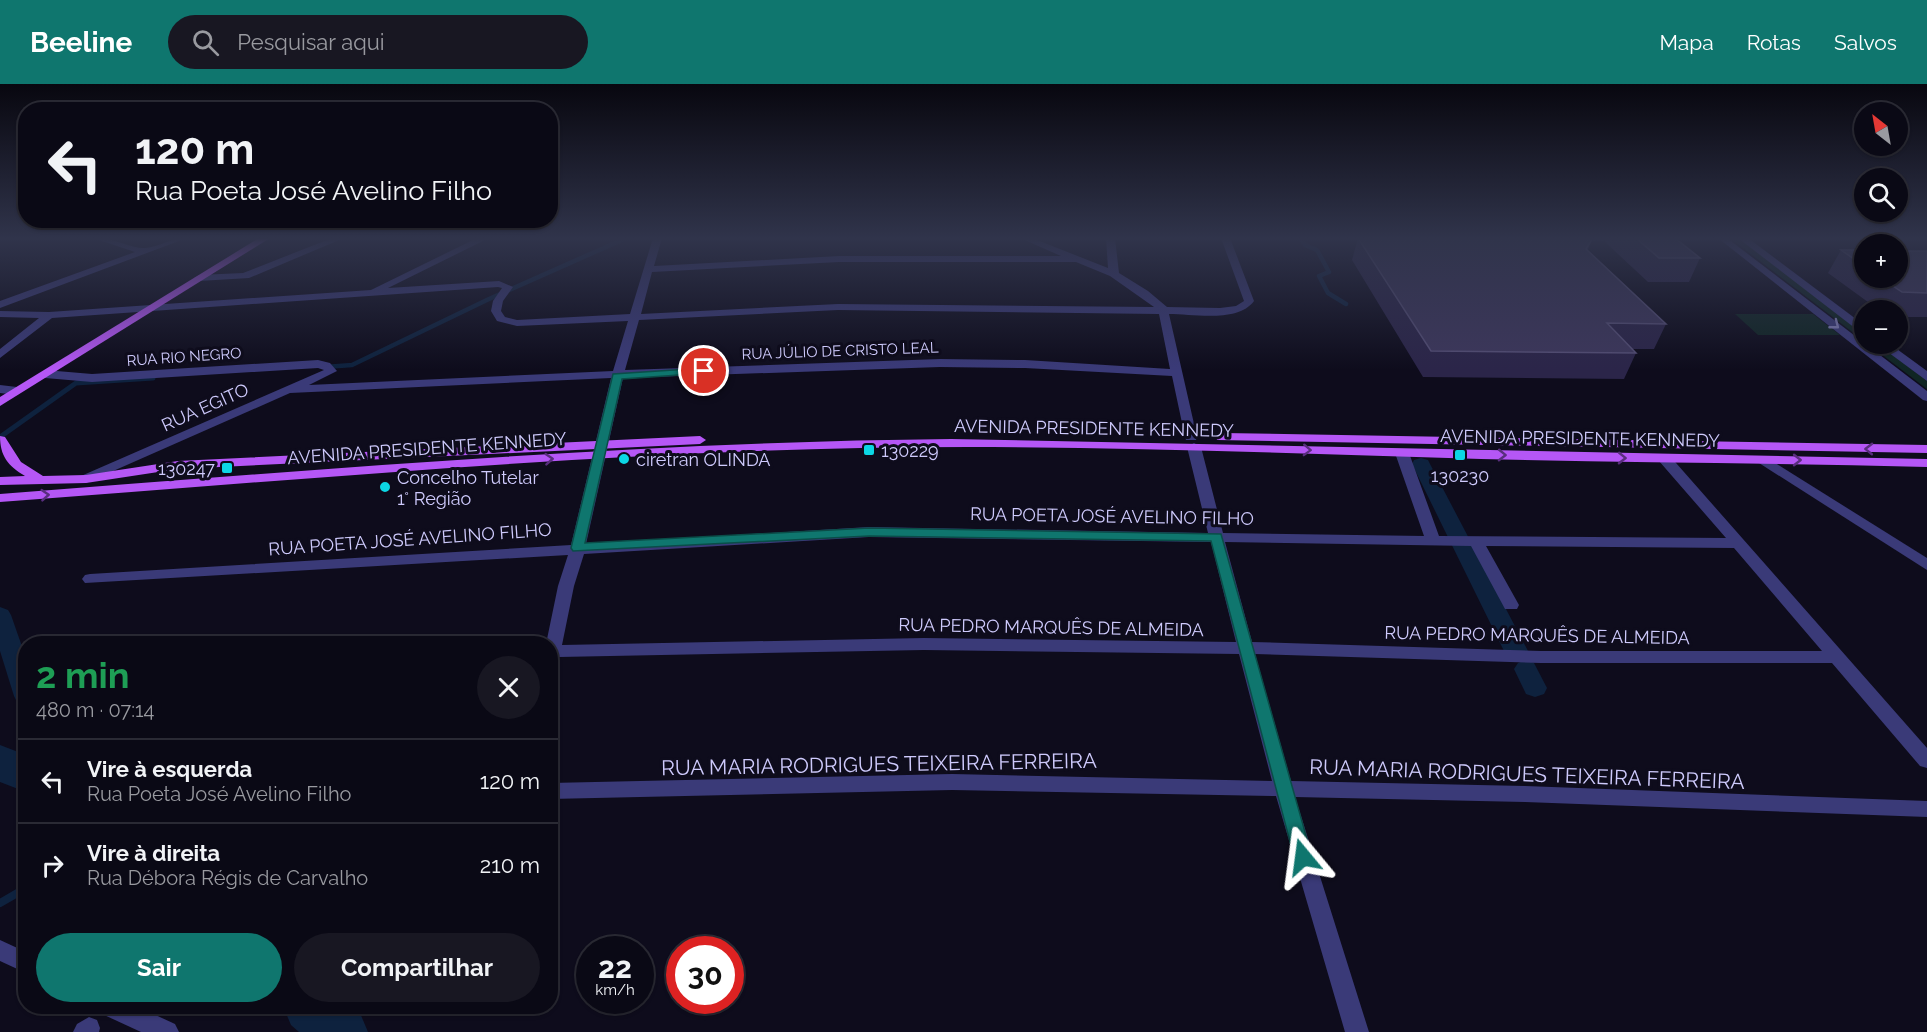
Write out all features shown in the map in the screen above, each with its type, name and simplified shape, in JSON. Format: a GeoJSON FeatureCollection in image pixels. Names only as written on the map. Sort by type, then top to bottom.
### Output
{"type":"FeatureCollection","features":[{"type":"Feature","properties":{"kind":"main road"},"geometry":{"type":"LineString","coordinates":[[0,402],[192,282]]}},
{"type":"Feature","properties":{"kind":"main road"},"geometry":{"type":"LineString","coordinates":[[0,440],[9,456],[21,470],[43,481]]}},
{"type":"Feature","properties":{"kind":"main road","name":"AVENIDA PRESIDENTE KENNEDY"},"geometry":{"type":"LineString","coordinates":[[3,498],[85,486],[178,465],[264,461],[279,464],[393,458],[449,451],[868,444],[1192,442],[1927,449]]}},
{"type":"Feature","properties":{"kind":"main road","name":"AVENIDA PRESIDENTE KENNEDY"},"geometry":{"type":"LineString","coordinates":[[1192,442],[1402,453],[1927,464]]}},
{"type":"Feature","properties":{"kind":"main road","name":"AVENIDA PRESIDENTE KENNEDY"},"geometry":{"type":"LineString","coordinates":[[1,481],[43,481],[85,486],[261,477],[600,450]]}},
{"type":"Feature","properties":{"kind":"street"},"geometry":{"type":"LineString","coordinates":[[0,305],[62,282]]}},
{"type":"Feature","properties":{"kind":"street"},"geometry":{"type":"LineString","coordinates":[[366,294],[391,282]]}},
{"type":"Feature","properties":{"kind":"street"},"geometry":{"type":"LineString","coordinates":[[556,636],[617,376],[643,282]]}},
{"type":"Feature","properties":{"kind":"street"},"geometry":{"type":"LineString","coordinates":[[1127,282],[1163,309],[1192,442],[1245,648],[1329,946],[1357,1032]]}},
{"type":"Feature","properties":{"kind":"street"},"geometry":{"type":"LineString","coordinates":[[0,314],[49,315],[499,284],[508,287],[498,301],[496,311],[507,322],[517,323],[838,307],[1228,310],[1246,305],[1249,301],[1242,282]]}},
{"type":"Feature","properties":{"kind":"street"},"geometry":{"type":"LineString","coordinates":[[1779,282],[1927,396]]}},
{"type":"Feature","properties":{"kind":"street"},"geometry":{"type":"LineString","coordinates":[[1801,282],[1854,322]]}},
{"type":"Feature","properties":{"kind":"street"},"geometry":{"type":"LineString","coordinates":[[0,355],[49,315]]}},
{"type":"Feature","properties":{"kind":"street"},"geometry":{"type":"LineString","coordinates":[[1896,354],[1927,377]]}},
{"type":"Feature","properties":{"kind":"street","name":"RUA JÚLIO DE CRISTO LEAL"},"geometry":{"type":"LineString","coordinates":[[287,390],[782,367],[980,362],[1178,373]]}},
{"type":"Feature","properties":{"kind":"street","name":"RUA RIO NEGRO"},"geometry":{"type":"LineString","coordinates":[[45,374],[92,378],[328,368]]}},
{"type":"Feature","properties":{"kind":"street","name":"RUA EGITO"},"geometry":{"type":"LineString","coordinates":[[85,486],[287,390],[328,368]]}},
{"type":"Feature","properties":{"kind":"street"},"geometry":{"type":"LineString","coordinates":[[0,389],[17,391]]}},
{"type":"Feature","properties":{"kind":"street"},"geometry":{"type":"LineString","coordinates":[[1402,453],[1433,541]]}},
{"type":"Feature","properties":{"kind":"street"},"geometry":{"type":"LineString","coordinates":[[1664,458],[1927,760]]}},
{"type":"Feature","properties":{"kind":"street"},"geometry":{"type":"LineString","coordinates":[[1764,459],[1927,565]]}},
{"type":"Feature","properties":{"kind":"street","name":"RUA POETA JOSÉ AVELINO FILHO"},"geometry":{"type":"LineString","coordinates":[[90,579],[869,532],[1433,541],[1739,543]]}},
{"type":"Feature","properties":{"kind":"street"},"geometry":{"type":"LineString","coordinates":[[1472,541],[1511,605]]}},
{"type":"Feature","properties":{"kind":"street","name":"RUA PEDRO MARQUÊS DE ALMEIDA"},"geometry":{"type":"LineString","coordinates":[[558,657],[912,644],[1245,648],[1541,657],[1835,657]]}},
{"type":"Feature","properties":{"kind":"street","name":"RUA MARIA RODRIGUES TEIXEIRA FERREIRA"},"geometry":{"type":"LineString","coordinates":[[558,791],[952,782],[1525,794],[1927,809]]}},
{"type":"Feature","properties":{"kind":"street"},"geometry":{"type":"LineString","coordinates":[[0,950],[18,959]]}},
{"type":"Feature","properties":{"kind":"street"},"geometry":{"type":"LineString","coordinates":[[127,1014],[166,1032]]}},
{"type":"Feature","properties":{"kind":"green space"},"geometry":{"type":"Polygon","coordinates":[[[1788,282],[1797,282],[1854,325],[1854,333],[1788,282]]]}},
{"type":"Feature","properties":{"kind":"green space"},"geometry":{"type":"Polygon","coordinates":[[[1735,314],[1813,314],[1840,335],[1758,335],[1735,314]]]}},
{"type":"Feature","properties":{"kind":"green space"},"geometry":{"type":"Polygon","coordinates":[[[1881,354],[1891,354],[1927,381],[1927,389],[1881,354]]]}},
{"type":"Feature","properties":{"kind":"building"},"geometry":{"type":"Polygon","coordinates":[[[1387,282],[1621,282],[1666,324],[1607,323],[1636,353],[1431,351],[1387,282]]]}},
{"type":"Feature","properties":{"kind":"building"},"geometry":{"type":"Polygon","coordinates":[[[1908,282],[1927,282],[1927,293],[1902,292],[1896,288],[1908,288],[1908,282]]]}},
{"type":"Feature","properties":{"kind":"waterway"},"geometry":{"type":"LineString","coordinates":[[325,367],[352,365],[527,282]]}},
{"type":"Feature","properties":{"kind":"waterway"},"geometry":{"type":"LineString","coordinates":[[1322,282],[1328,293],[1346,304]]}},
{"type":"Feature","properties":{"kind":"waterway"},"geometry":{"type":"LineString","coordinates":[[0,437],[76,383],[153,378]]}},
{"type":"Feature","properties":{"kind":"waterway"},"geometry":{"type":"LineString","coordinates":[[1421,464],[1516,651]]}},
{"type":"Feature","properties":{"kind":"waterway"},"geometry":{"type":"LineString","coordinates":[[0,615],[18,671]]}},
{"type":"Feature","properties":{"kind":"waterway"},"geometry":{"type":"LineString","coordinates":[[1526,669],[1535,688]]}},
{"type":"Feature","properties":{"kind":"waterway"},"geometry":{"type":"LineString","coordinates":[[0,763],[18,771]]}},
{"type":"Feature","properties":{"kind":"waterway"},"geometry":{"type":"LineString","coordinates":[[0,903],[18,893]]}},
{"type":"Feature","properties":{"kind":"waterway"},"geometry":{"type":"LineString","coordinates":[[319,1014],[340,1032]]}},
{"type":"Feature","properties":{"kind":"place","name":"130229"},"geometry":{"type":"Point","coordinates":[869,450]}},
{"type":"Feature","properties":{"kind":"place","name":"130230"},"geometry":{"type":"Point","coordinates":[1460,455]}},
{"type":"Feature","properties":{"kind":"place","name":"ciretran OLINDA"},"geometry":{"type":"Point","coordinates":[624,459]}},
{"type":"Feature","properties":{"kind":"place","name":"130247"},"geometry":{"type":"Point","coordinates":[227,468]}},
{"type":"Feature","properties":{"kind":"place","name":"Concelho Tutelar 1° Região"},"geometry":{"type":"Point","coordinates":[385,487]}},
{"type":"Feature","properties":{"kind":"route"},"geometry":{"type":"LineString","coordinates":[[704,371],[617,376],[578,548],[869,532],[1216,537],[1303,857]]}}]}
